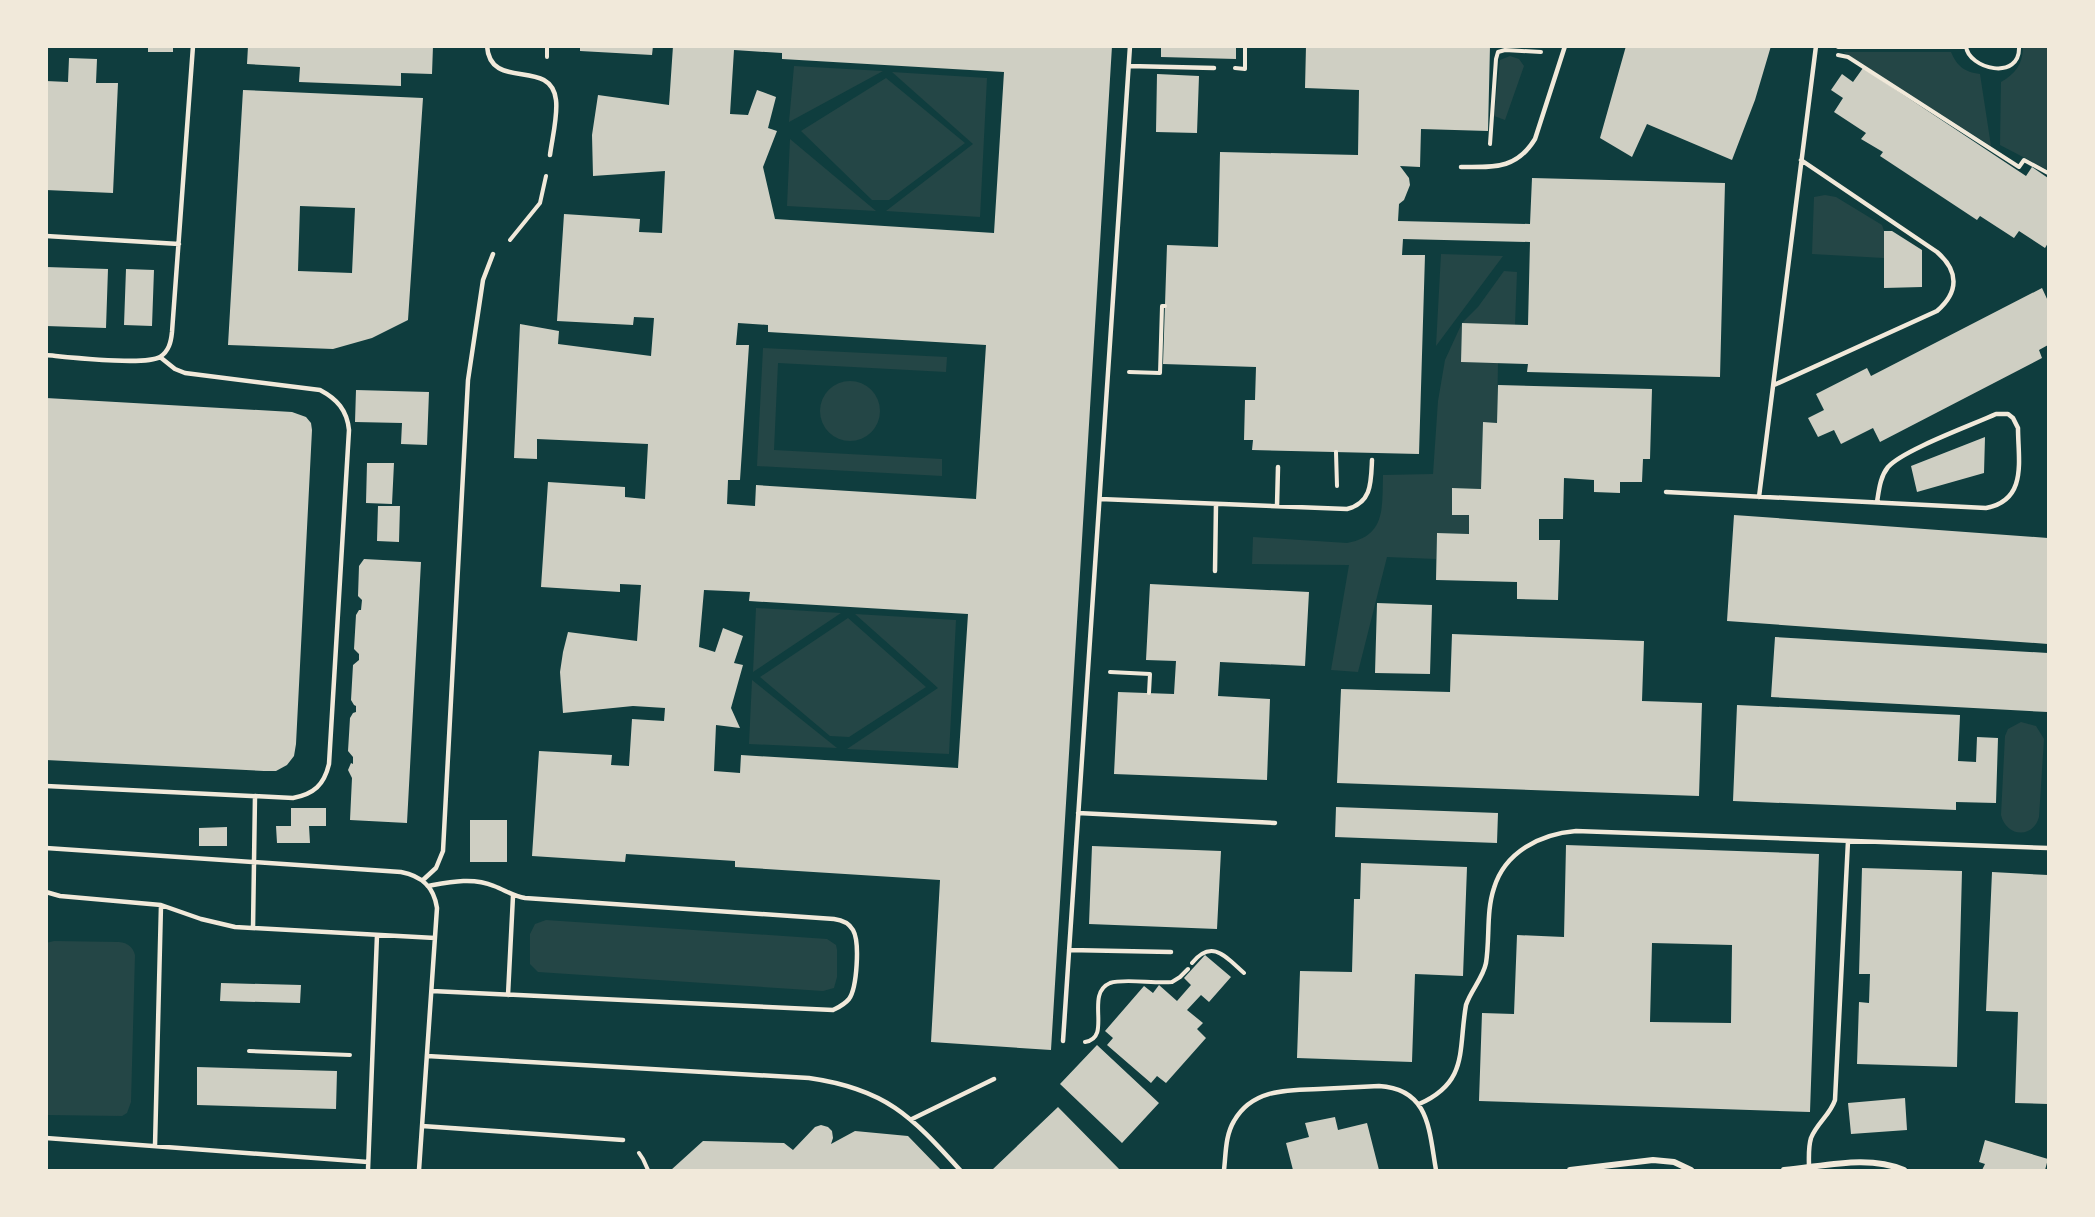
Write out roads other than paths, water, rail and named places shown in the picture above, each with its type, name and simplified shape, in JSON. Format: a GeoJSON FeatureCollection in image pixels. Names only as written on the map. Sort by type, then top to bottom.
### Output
{"type":"FeatureCollection","features":[{"type":"Feature","properties":{"kind":"street"},"geometry":{"type":"LineString","coordinates":[[1570,1170],[1653,1160],[1674,1162],[1691,1170]]}},
{"type":"Feature","properties":{"kind":"street"},"geometry":{"type":"LineString","coordinates":[[1784,1170],[1861,1162],[1904,1170]]}},
{"type":"Feature","properties":{"kind":"lane"},"geometry":{"type":"LineString","coordinates":[[46,355],[141,361],[160,357],[167,351],[172,332],[193,46]]}},
{"type":"Feature","properties":{"kind":"lane"},"geometry":{"type":"LineString","coordinates":[[487,46],[490,60],[503,71],[534,76],[547,82],[552,88],[557,102],[549,155]]}},
{"type":"Feature","properties":{"kind":"lane"},"geometry":{"type":"LineString","coordinates":[[1063,1041],[1130,46]]}},
{"type":"Feature","properties":{"kind":"lane"},"geometry":{"type":"LineString","coordinates":[[1461,167],[1488,167],[1511,163],[1529,149],[1535,139],[1565,46]]}},
{"type":"Feature","properties":{"kind":"lane"},"geometry":{"type":"LineString","coordinates":[[1760,497],[1816,46]]}},
{"type":"Feature","properties":{"kind":"lane"},"geometry":{"type":"LineString","coordinates":[[1129,66],[1214,68]]}},
{"type":"Feature","properties":{"kind":"lane"},"geometry":{"type":"LineString","coordinates":[[1774,385],[1937,311],[1951,294],[1954,281],[1945,259],[1937,252],[1802,160]]}},
{"type":"Feature","properties":{"kind":"lane"},"geometry":{"type":"LineString","coordinates":[[46,236],[179,244]]}},
{"type":"Feature","properties":{"kind":"lane"},"geometry":{"type":"LineString","coordinates":[[423,880],[436,868],[443,851],[468,380],[483,280],[493,254]]}},
{"type":"Feature","properties":{"kind":"lane"},"geometry":{"type":"LineString","coordinates":[[46,786],[293,798],[313,791],[322,784],[327,774],[348,420],[337,401],[320,390],[185,373],[160,357]]}},
{"type":"Feature","properties":{"kind":"lane"},"geometry":{"type":"LineString","coordinates":[[1666,492],[1986,508],[1997,506],[2014,491],[2018,481],[2016,422],[2008,414],[1996,414],[1902,456],[1887,468],[1882,477],[1877,502]]}},
{"type":"Feature","properties":{"kind":"lane"},"geometry":{"type":"LineString","coordinates":[[1100,499],[1347,509],[1355,507],[1367,497],[1370,489],[1372,460]]}},
{"type":"Feature","properties":{"kind":"lane"},"geometry":{"type":"LineString","coordinates":[[1277,506],[1278,467]]}},
{"type":"Feature","properties":{"kind":"lane"},"geometry":{"type":"LineString","coordinates":[[1215,571],[1216,504]]}},
{"type":"Feature","properties":{"kind":"lane"},"geometry":{"type":"LineString","coordinates":[[253,928],[255,796]]}},
{"type":"Feature","properties":{"kind":"lane"},"geometry":{"type":"LineString","coordinates":[[1078,813],[1275,823]]}},
{"type":"Feature","properties":{"kind":"lane"},"geometry":{"type":"LineString","coordinates":[[1419,1104],[1443,1090],[1458,1067],[1466,1005],[1486,962],[1494,888],[1512,858],[1541,837],[1558,832],[1576,831],[2049,848]]}},
{"type":"Feature","properties":{"kind":"lane"},"geometry":{"type":"LineString","coordinates":[[1809,1168],[1811,1138],[1830,1113],[1835,1100],[1848,841]]}},
{"type":"Feature","properties":{"kind":"lane"},"geometry":{"type":"LineString","coordinates":[[46,848],[401,872],[423,880],[433,893],[437,908],[419,1170]]}},
{"type":"Feature","properties":{"kind":"lane"},"geometry":{"type":"LineString","coordinates":[[428,886],[463,880],[484,882],[513,896],[842,920],[855,932],[857,941],[854,988],[850,998],[833,1010],[432,991]]}},
{"type":"Feature","properties":{"kind":"lane"},"geometry":{"type":"LineString","coordinates":[[46,892],[60,896],[161,905],[218,923],[253,928],[435,938]]}},
{"type":"Feature","properties":{"kind":"lane"},"geometry":{"type":"LineString","coordinates":[[508,995],[513,896]]}},
{"type":"Feature","properties":{"kind":"lane"},"geometry":{"type":"LineString","coordinates":[[155,1146],[161,905]]}},
{"type":"Feature","properties":{"kind":"lane"},"geometry":{"type":"LineString","coordinates":[[368,1170],[377,935]]}},
{"type":"Feature","properties":{"kind":"lane"},"geometry":{"type":"LineString","coordinates":[[1069,950],[1171,952]]}},
{"type":"Feature","properties":{"kind":"lane"},"geometry":{"type":"LineString","coordinates":[[427,1056],[837,1082],[864,1090],[889,1103],[912,1119],[960,1170]]}},
{"type":"Feature","properties":{"kind":"lane"},"geometry":{"type":"LineString","coordinates":[[912,1119],[994,1079]]}},
{"type":"Feature","properties":{"kind":"lane"},"geometry":{"type":"LineString","coordinates":[[1224,1170],[1229,1132],[1234,1121],[1250,1103],[1271,1092],[1390,1086],[1411,1096],[1425,1114],[1436,1170]]}},
{"type":"Feature","properties":{"kind":"lane"},"geometry":{"type":"LineString","coordinates":[[422,1126],[623,1140]]}},
{"type":"Feature","properties":{"kind":"lane"},"geometry":{"type":"LineString","coordinates":[[46,1138],[368,1162]]}}]}
